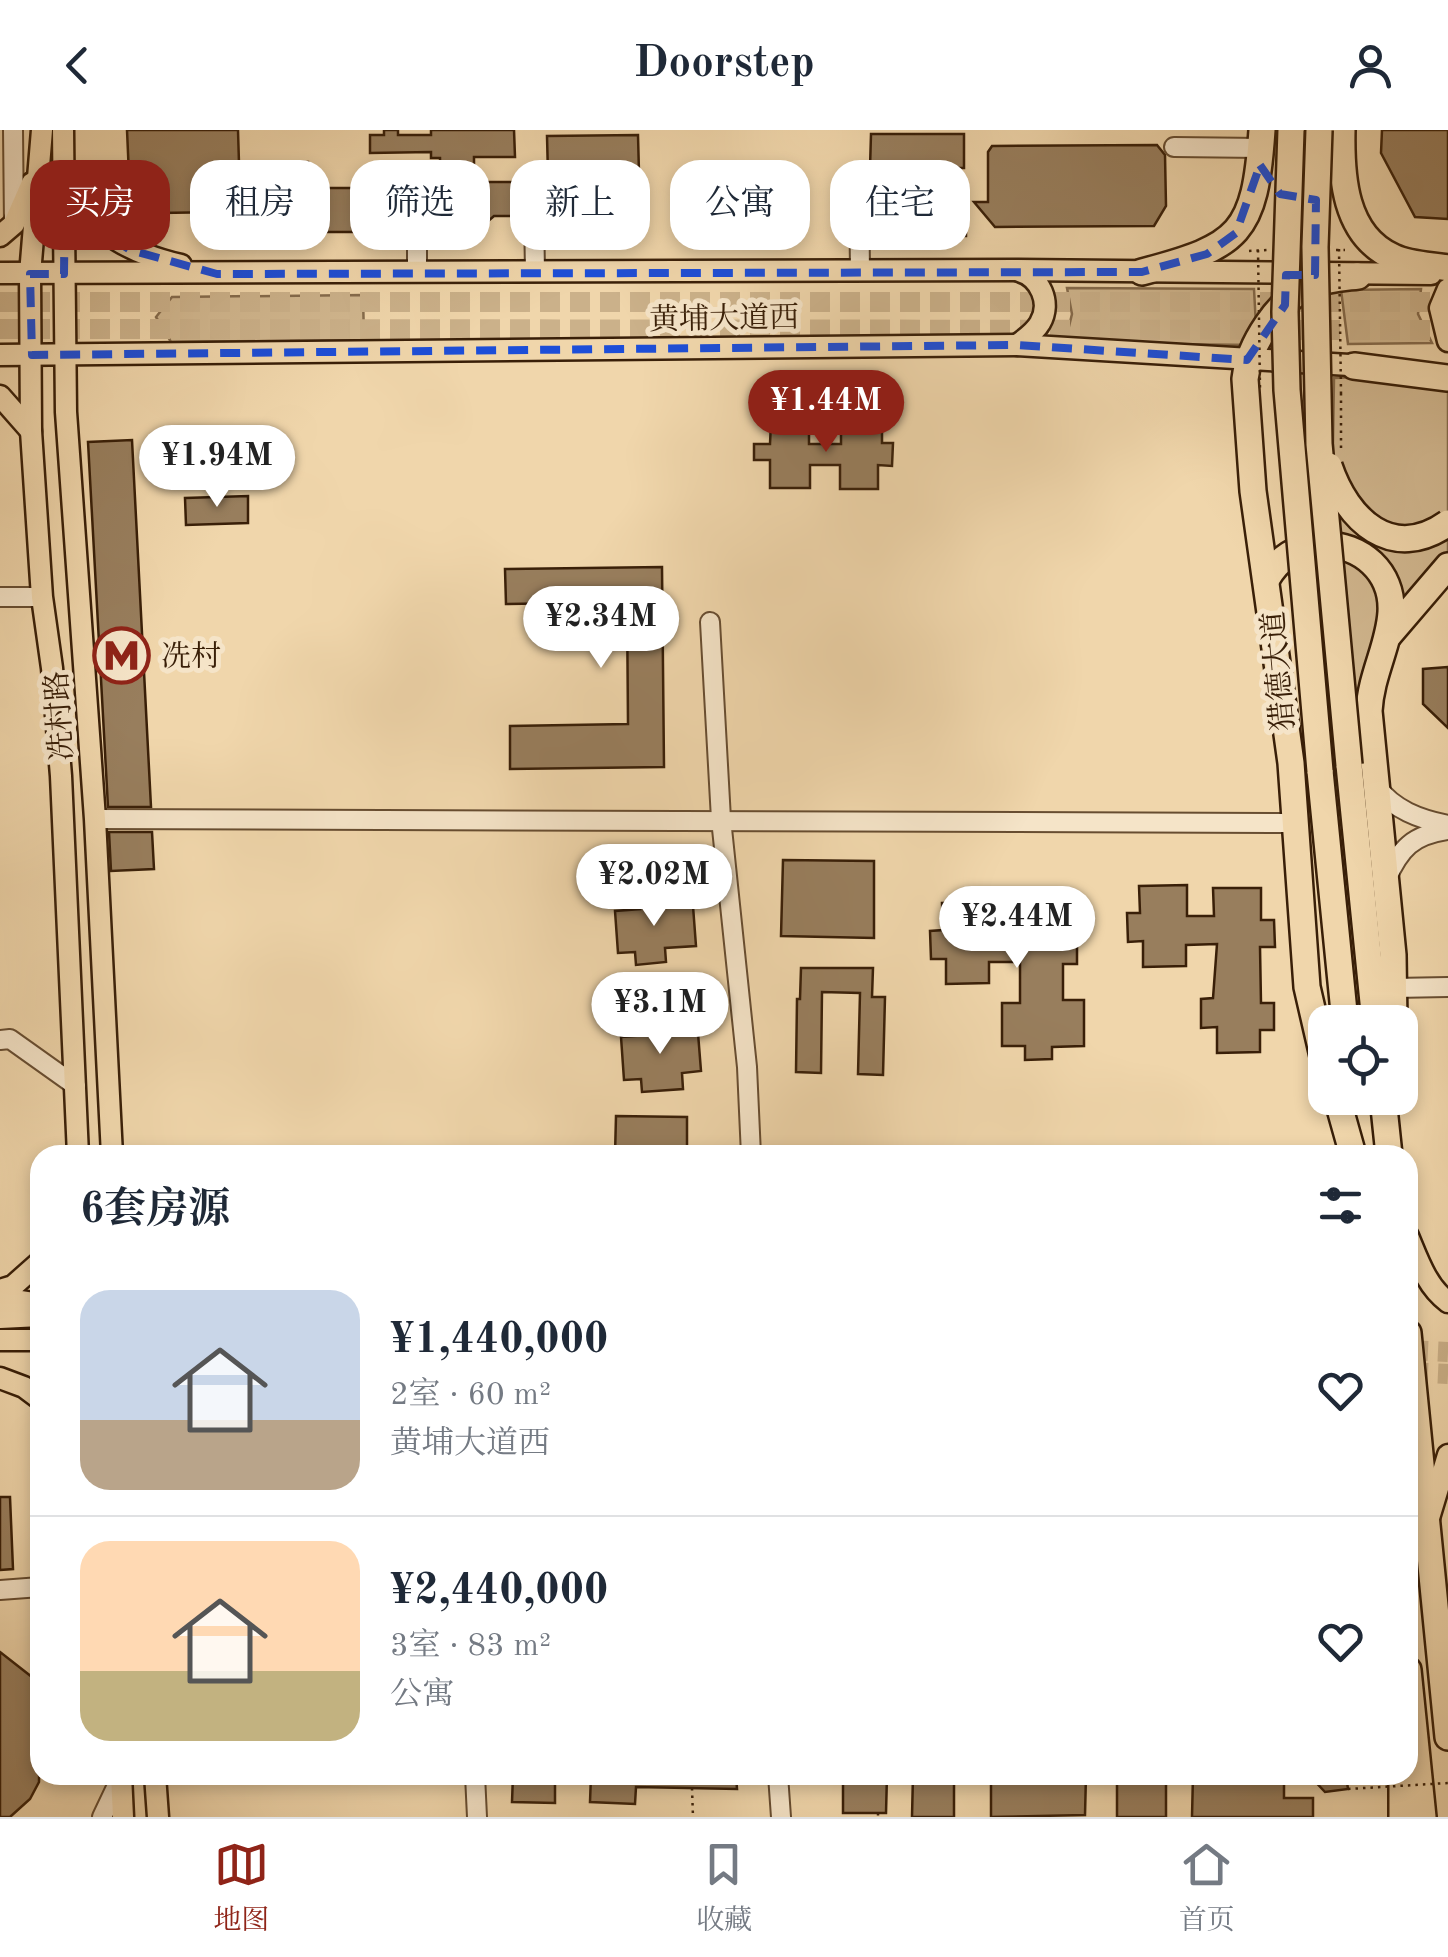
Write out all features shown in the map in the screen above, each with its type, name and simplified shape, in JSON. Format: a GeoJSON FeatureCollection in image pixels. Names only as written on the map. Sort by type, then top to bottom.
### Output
{"type":"FeatureCollection","features":[{"type":"Feature","properties":{"kind":"highway","name":"猎德大道"},"geometry":{"type":"LineString","coordinates":[[1291,130],[1285,312],[1290,443],[1343,1005]]}},
{"type":"Feature","properties":{"kind":"highway"},"geometry":{"type":"LineString","coordinates":[[1319,130],[1315,247],[1329,390],[1329,466],[1338,494],[1360,522],[1376,531],[1410,538],[1426,535],[1448,523]]}},
{"type":"Feature","properties":{"kind":"highway"},"geometry":{"type":"LineString","coordinates":[[1342,130],[1347,203],[1358,225],[1371,241],[1396,259],[1448,271]]}},
{"type":"Feature","properties":{"kind":"highway"},"geometry":{"type":"LineString","coordinates":[[1261,148],[1264,180],[1291,200],[1312,202],[1326,195],[1343,168]]}},
{"type":"Feature","properties":{"kind":"highway"},"geometry":{"type":"LineString","coordinates":[[1142,272],[1207,254],[1236,232],[1252,204],[1261,148]]}},
{"type":"Feature","properties":{"kind":"highway"},"geometry":{"type":"LineString","coordinates":[[1311,1005],[1287,728],[1248,444],[1247,360],[1272,319],[1298,293],[1329,280],[1358,276]]}},
{"type":"Feature","properties":{"kind":"highway"},"geometry":{"type":"LineString","coordinates":[[1354,366],[1448,378]]}},
{"type":"Feature","properties":{"kind":"highway","name":"猎德大道"},"geometry":{"type":"LineString","coordinates":[[1329,390],[1323,496],[1374,1005]]}},
{"type":"Feature","properties":{"kind":"highway"},"geometry":{"type":"LineString","coordinates":[[1266,580],[1290,553],[1306,547],[1342,546],[1357,551],[1376,568],[1388,592],[1391,612],[1370,691],[1370,732],[1394,1005]]}},
{"type":"Feature","properties":{"kind":"highway"},"geometry":{"type":"LineString","coordinates":[[1386,639],[1448,566]]}},
{"type":"Feature","properties":{"kind":"highway"},"geometry":{"type":"LineString","coordinates":[[1342,1115],[1352,1145]]}},
{"type":"Feature","properties":{"kind":"highway"},"geometry":{"type":"LineString","coordinates":[[1352,1115],[1354,1145]]}},
{"type":"Feature","properties":{"kind":"highway"},"geometry":{"type":"LineString","coordinates":[[1385,1115],[1388,1145]]}},
{"type":"Feature","properties":{"kind":"highway"},"geometry":{"type":"LineString","coordinates":[[1418,1426],[1448,1737]]}},
{"type":"Feature","properties":{"kind":"highway"},"geometry":{"type":"LineString","coordinates":[[1438,1632],[1448,1665]]}},
{"type":"Feature","properties":{"kind":"highway"},"geometry":{"type":"LineString","coordinates":[[1418,1762],[1424,1817]]}},
{"type":"Feature","properties":{"kind":"highway"},"geometry":{"type":"LineString","coordinates":[[1402,1785],[1402,1817]]}},
{"type":"Feature","properties":{"kind":"main road","name":"冼村路"},"geometry":{"type":"LineString","coordinates":[[63,130],[64,160]]}},
{"type":"Feature","properties":{"kind":"main road"},"geometry":{"type":"LineString","coordinates":[[7,230],[28,197],[42,136]]}},
{"type":"Feature","properties":{"kind":"main road","name":"冼村路"},"geometry":{"type":"LineString","coordinates":[[42,136],[30,274],[31,431],[42,597],[62,776],[78,1145]]}},
{"type":"Feature","properties":{"kind":"main road","name":"冼村路"},"geometry":{"type":"LineString","coordinates":[[64,250],[66,412],[96,819],[112,1145]]}},
{"type":"Feature","properties":{"kind":"main road"},"geometry":{"type":"LineString","coordinates":[[130,250],[216,274]]}},
{"type":"Feature","properties":{"kind":"main road"},"geometry":{"type":"LineString","coordinates":[[1016,345],[1039,326],[1045,308],[1039,286],[1027,273],[1018,270]]}},
{"type":"Feature","properties":{"kind":"main road","name":"黄埔大道西"},"geometry":{"type":"LineString","coordinates":[[0,274],[1018,270],[1358,276],[1448,271]]}},
{"type":"Feature","properties":{"kind":"main road"},"geometry":{"type":"LineString","coordinates":[[1448,290],[1440,308],[1448,341]]}},
{"type":"Feature","properties":{"kind":"main road","name":"黄埔大道西"},"geometry":{"type":"LineString","coordinates":[[0,355],[1016,345],[1354,366],[1448,366]]}},
{"type":"Feature","properties":{"kind":"main road"},"geometry":{"type":"LineString","coordinates":[[0,396],[31,431]]}},
{"type":"Feature","properties":{"kind":"main road"},"geometry":{"type":"LineString","coordinates":[[1418,1259],[1438,1295],[1448,1302]]}},
{"type":"Feature","properties":{"kind":"main road"},"geometry":{"type":"LineString","coordinates":[[0,1294],[30,1271]]}},
{"type":"Feature","properties":{"kind":"main road"},"geometry":{"type":"LineString","coordinates":[[0,1294],[30,1302]]}},
{"type":"Feature","properties":{"kind":"main road"},"geometry":{"type":"LineString","coordinates":[[0,1318],[30,1316]]}},
{"type":"Feature","properties":{"kind":"main road"},"geometry":{"type":"LineString","coordinates":[[0,1340],[30,1340]]}},
{"type":"Feature","properties":{"kind":"main road"},"geometry":{"type":"LineString","coordinates":[[0,1378],[30,1391]]}},
{"type":"Feature","properties":{"kind":"main road"},"geometry":{"type":"LineString","coordinates":[[1428,1520],[1448,1455]]}},
{"type":"Feature","properties":{"kind":"main road"},"geometry":{"type":"LineString","coordinates":[[121,1785],[123,1817]]}},
{"type":"Feature","properties":{"kind":"main road"},"geometry":{"type":"LineString","coordinates":[[157,1785],[160,1812]]}},
{"type":"Feature","properties":{"kind":"street"},"geometry":{"type":"LineString","coordinates":[[7,230],[13,130]]}},
{"type":"Feature","properties":{"kind":"street"},"geometry":{"type":"LineString","coordinates":[[1174,147],[1261,148]]}},
{"type":"Feature","properties":{"kind":"street"},"geometry":{"type":"LineString","coordinates":[[417,250],[417,272]]}},
{"type":"Feature","properties":{"kind":"street"},"geometry":{"type":"LineString","coordinates":[[535,250],[535,272]]}},
{"type":"Feature","properties":{"kind":"street"},"geometry":{"type":"LineString","coordinates":[[860,250],[860,272]]}},
{"type":"Feature","properties":{"kind":"street"},"geometry":{"type":"LineString","coordinates":[[0,597],[42,597]]}},
{"type":"Feature","properties":{"kind":"street"},"geometry":{"type":"LineString","coordinates":[[710,622],[720,819],[748,1067],[751,1145]]}},
{"type":"Feature","properties":{"kind":"street"},"geometry":{"type":"LineString","coordinates":[[1376,786],[1401,810],[1448,828]]}},
{"type":"Feature","properties":{"kind":"street"},"geometry":{"type":"LineString","coordinates":[[96,819],[1296,822]]}},
{"type":"Feature","properties":{"kind":"street"},"geometry":{"type":"LineString","coordinates":[[1386,881],[1397,856],[1410,841],[1448,828]]}},
{"type":"Feature","properties":{"kind":"street"},"geometry":{"type":"LineString","coordinates":[[1394,988],[1448,988]]}},
{"type":"Feature","properties":{"kind":"street"},"geometry":{"type":"LineString","coordinates":[[0,1040],[10,1039],[76,1086]]}},
{"type":"Feature","properties":{"kind":"street"},"geometry":{"type":"LineString","coordinates":[[0,1590],[30,1588]]}},
{"type":"Feature","properties":{"kind":"street"},"geometry":{"type":"LineString","coordinates":[[102,1817],[117,1785]]}},
{"type":"Feature","properties":{"kind":"street"},"geometry":{"type":"LineString","coordinates":[[475,1785],[477,1817]]}},
{"type":"Feature","properties":{"kind":"street"},"geometry":{"type":"LineString","coordinates":[[779,1785],[781,1817]]}},
{"type":"Feature","properties":{"kind":"path"},"geometry":{"type":"LineString","coordinates":[[1339,236],[1329,390],[1341,449]]}},
{"type":"Feature","properties":{"kind":"path"},"geometry":{"type":"LineString","coordinates":[[1258,238],[1260,388]]}},
{"type":"Feature","properties":{"kind":"path"},"geometry":{"type":"LineString","coordinates":[[1418,1785],[1448,1783]]}},
{"type":"Feature","properties":{"kind":"path"},"geometry":{"type":"LineString","coordinates":[[1348,1789],[1415,1785]]}},
{"type":"Feature","properties":{"kind":"path"},"geometry":{"type":"LineString","coordinates":[[692,1788],[692,1817]]}},
{"type":"Feature","properties":{"kind":"highlighted area"},"geometry":{"type":"Polygon","coordinates":[[[1260,165],[1280,194],[1316,200],[1315,275],[1286,275],[1285,305],[1247,360],[1017,345],[32,355],[30,274],[64,274],[65,187],[99,230],[130,250],[217,274],[1142,272],[1207,254],[1236,233],[1260,165]]]}},
{"type":"Feature","properties":{"kind":"shaded area"},"geometry":{"type":"Polygon","coordinates":[[[1067,288],[1254,289],[1257,345],[1065,343],[1072,314],[1067,288]]]}},
{"type":"Feature","properties":{"kind":"shaded area"},"geometry":{"type":"Polygon","coordinates":[[[1421,289],[1418,314],[1432,343],[1348,344],[1341,290],[1421,289]]]}},
{"type":"Feature","properties":{"kind":"shaded area"},"geometry":{"type":"Polygon","coordinates":[[[363,295],[364,340],[171,342],[156,317],[172,297],[363,295]]]}},
{"type":"Feature","properties":{"kind":"shaded area"},"geometry":{"type":"Polygon","coordinates":[[[1448,374],[1448,558],[1367,667],[1352,729],[1332,504],[1334,378],[1448,374]]]}},
{"type":"Feature","properties":{"kind":"building"},"geometry":{"type":"Polygon","coordinates":[[[127,130],[238,130],[239,160],[190,160],[190,213],[170,213],[170,160],[128,160],[127,130]]]}},
{"type":"Feature","properties":{"kind":"building"},"geometry":{"type":"Polygon","coordinates":[[[384,130],[398,130],[398,135],[431,135],[431,130],[514,130],[515,157],[440,160],[431,158],[431,152],[370,153],[370,135],[384,135],[384,130]]]}},
{"type":"Feature","properties":{"kind":"building"},"geometry":{"type":"Polygon","coordinates":[[[1382,130],[1448,130],[1448,219],[1415,217],[1381,153],[1382,130]]]}},
{"type":"Feature","properties":{"kind":"building"},"geometry":{"type":"Polygon","coordinates":[[[871,134],[964,134],[964,160],[870,160],[871,134]]]}},
{"type":"Feature","properties":{"kind":"building"},"geometry":{"type":"Polygon","coordinates":[[[638,135],[639,160],[548,160],[547,136],[638,135]]]}},
{"type":"Feature","properties":{"kind":"building"},"geometry":{"type":"Polygon","coordinates":[[[1157,145],[1165,155],[1166,206],[1154,226],[995,227],[974,202],[988,202],[988,152],[992,146],[1157,145]]]}},
{"type":"Feature","properties":{"kind":"building"},"geometry":{"type":"Polygon","coordinates":[[[490,182],[510,182],[510,216],[490,220],[490,182]]]}},
{"type":"Feature","properties":{"kind":"building"},"geometry":{"type":"Polygon","coordinates":[[[330,188],[350,188],[350,232],[330,232],[330,188]]]}},
{"type":"Feature","properties":{"kind":"building"},"geometry":{"type":"Polygon","coordinates":[[[841,420],[882,421],[882,443],[893,443],[892,466],[878,465],[878,489],[840,489],[840,465],[810,465],[810,488],[770,488],[770,460],[754,460],[754,444],[770,444],[771,422],[809,422],[809,444],[841,444],[841,420]]]}},
{"type":"Feature","properties":{"kind":"building","name":"冼村"},"geometry":{"type":"Polygon","coordinates":[[[132,440],[151,807],[108,807],[88,442],[132,440]]]}},
{"type":"Feature","properties":{"kind":"building"},"geometry":{"type":"Polygon","coordinates":[[[248,496],[248,523],[186,525],[185,498],[248,496]]]}},
{"type":"Feature","properties":{"kind":"building"},"geometry":{"type":"Polygon","coordinates":[[[662,567],[664,767],[510,769],[510,726],[628,724],[627,602],[506,604],[505,569],[662,567]]]}},
{"type":"Feature","properties":{"kind":"building"},"geometry":{"type":"Polygon","coordinates":[[[1448,667],[1448,728],[1423,704],[1423,669],[1448,667]]]}},
{"type":"Feature","properties":{"kind":"building"},"geometry":{"type":"Polygon","coordinates":[[[109,832],[152,832],[154,869],[111,871],[109,832]]]}},
{"type":"Feature","properties":{"kind":"building"},"geometry":{"type":"Polygon","coordinates":[[[783,860],[874,861],[874,938],[781,936],[783,860]]]}},
{"type":"Feature","properties":{"kind":"building"},"geometry":{"type":"Polygon","coordinates":[[[1187,885],[1187,916],[1214,916],[1213,888],[1261,888],[1261,920],[1274,920],[1275,947],[1260,947],[1261,1003],[1274,1003],[1274,1030],[1260,1030],[1260,1052],[1217,1053],[1217,1027],[1201,1028],[1201,999],[1213,998],[1217,944],[1186,945],[1186,966],[1143,967],[1143,941],[1128,942],[1127,913],[1140,913],[1139,886],[1187,885]]]}},
{"type":"Feature","properties":{"kind":"building"},"geometry":{"type":"Polygon","coordinates":[[[665,892],[666,908],[693,906],[696,946],[665,948],[666,962],[636,965],[635,952],[618,953],[615,911],[640,909],[639,894],[665,892]]]}},
{"type":"Feature","properties":{"kind":"building"},"geometry":{"type":"Polygon","coordinates":[[[989,902],[990,933],[1017,933],[1016,906],[1063,905],[1064,937],[1077,937],[1077,964],[1063,964],[1063,1000],[1084,1000],[1084,1046],[1052,1047],[1052,1059],[1025,1060],[1025,1046],[1002,1046],[1002,1003],[1020,1003],[1020,962],[989,962],[989,983],[946,984],[946,959],[931,959],[930,931],[943,930],[942,903],[989,902]]]}},
{"type":"Feature","properties":{"kind":"building"},"geometry":{"type":"Polygon","coordinates":[[[801,968],[873,968],[872,997],[885,997],[883,1075],[858,1074],[860,993],[822,992],[821,1073],[796,1072],[801,968]]]}},
{"type":"Feature","properties":{"kind":"building"},"geometry":{"type":"Polygon","coordinates":[[[671,1019],[672,1035],[698,1033],[701,1071],[682,1073],[683,1089],[642,1092],[641,1079],[624,1080],[621,1037],[646,1035],[645,1020],[671,1019]]]}},
{"type":"Feature","properties":{"kind":"building"},"geometry":{"type":"Polygon","coordinates":[[[616,1116],[687,1117],[687,1145],[615,1145],[616,1116]]]}},
{"type":"Feature","properties":{"kind":"building"},"geometry":{"type":"Polygon","coordinates":[[[0,1497],[10,1497],[13,1569],[0,1570],[0,1497]]]}},
{"type":"Feature","properties":{"kind":"building"},"geometry":{"type":"Polygon","coordinates":[[[0,1652],[30,1676],[30,1785],[37,1785],[30,1799],[10,1817],[0,1817],[0,1652]]]}},
{"type":"Feature","properties":{"kind":"building"},"geometry":{"type":"Polygon","coordinates":[[[513,1785],[555,1785],[555,1803],[512,1802],[513,1785]]]}},
{"type":"Feature","properties":{"kind":"building"},"geometry":{"type":"Polygon","coordinates":[[[591,1785],[737,1785],[737,1789],[636,1787],[635,1804],[590,1802],[591,1785]]]}},
{"type":"Feature","properties":{"kind":"building"},"geometry":{"type":"Polygon","coordinates":[[[843,1785],[887,1785],[886,1813],[843,1813],[843,1785]]]}},
{"type":"Feature","properties":{"kind":"building"},"geometry":{"type":"Polygon","coordinates":[[[913,1785],[954,1785],[954,1817],[912,1817],[913,1785]]]}},
{"type":"Feature","properties":{"kind":"building"},"geometry":{"type":"Polygon","coordinates":[[[991,1785],[1086,1785],[1085,1815],[991,1817],[991,1785]]]}},
{"type":"Feature","properties":{"kind":"building"},"geometry":{"type":"Polygon","coordinates":[[[1117,1785],[1166,1785],[1166,1817],[1117,1817],[1117,1785]]]}},
{"type":"Feature","properties":{"kind":"building"},"geometry":{"type":"Polygon","coordinates":[[[1193,1785],[1284,1785],[1284,1798],[1313,1798],[1313,1817],[1192,1817],[1193,1785]]]}},
{"type":"Feature","properties":{"kind":"building"},"geometry":{"type":"Polygon","coordinates":[[[1318,1785],[1347,1785],[1348,1789],[1325,1792],[1318,1785]]]}},
{"type":"Feature","properties":{"kind":"tunnel"},"geometry":{"type":"LineString","coordinates":[[0,302],[1448,302]]}},
{"type":"Feature","properties":{"kind":"tunnel"},"geometry":{"type":"LineString","coordinates":[[0,329],[1448,330]]}},
{"type":"Feature","properties":{"kind":"tunnel"},"geometry":{"type":"LineString","coordinates":[[1418,1350],[1448,1352]]}},
{"type":"Feature","properties":{"kind":"tunnel"},"geometry":{"type":"LineString","coordinates":[[1418,1372],[1448,1374]]}},
{"type":"Feature","properties":{"kind":"place","name":"冼村"},"geometry":{"type":"Point","coordinates":[122,656]}}]}
